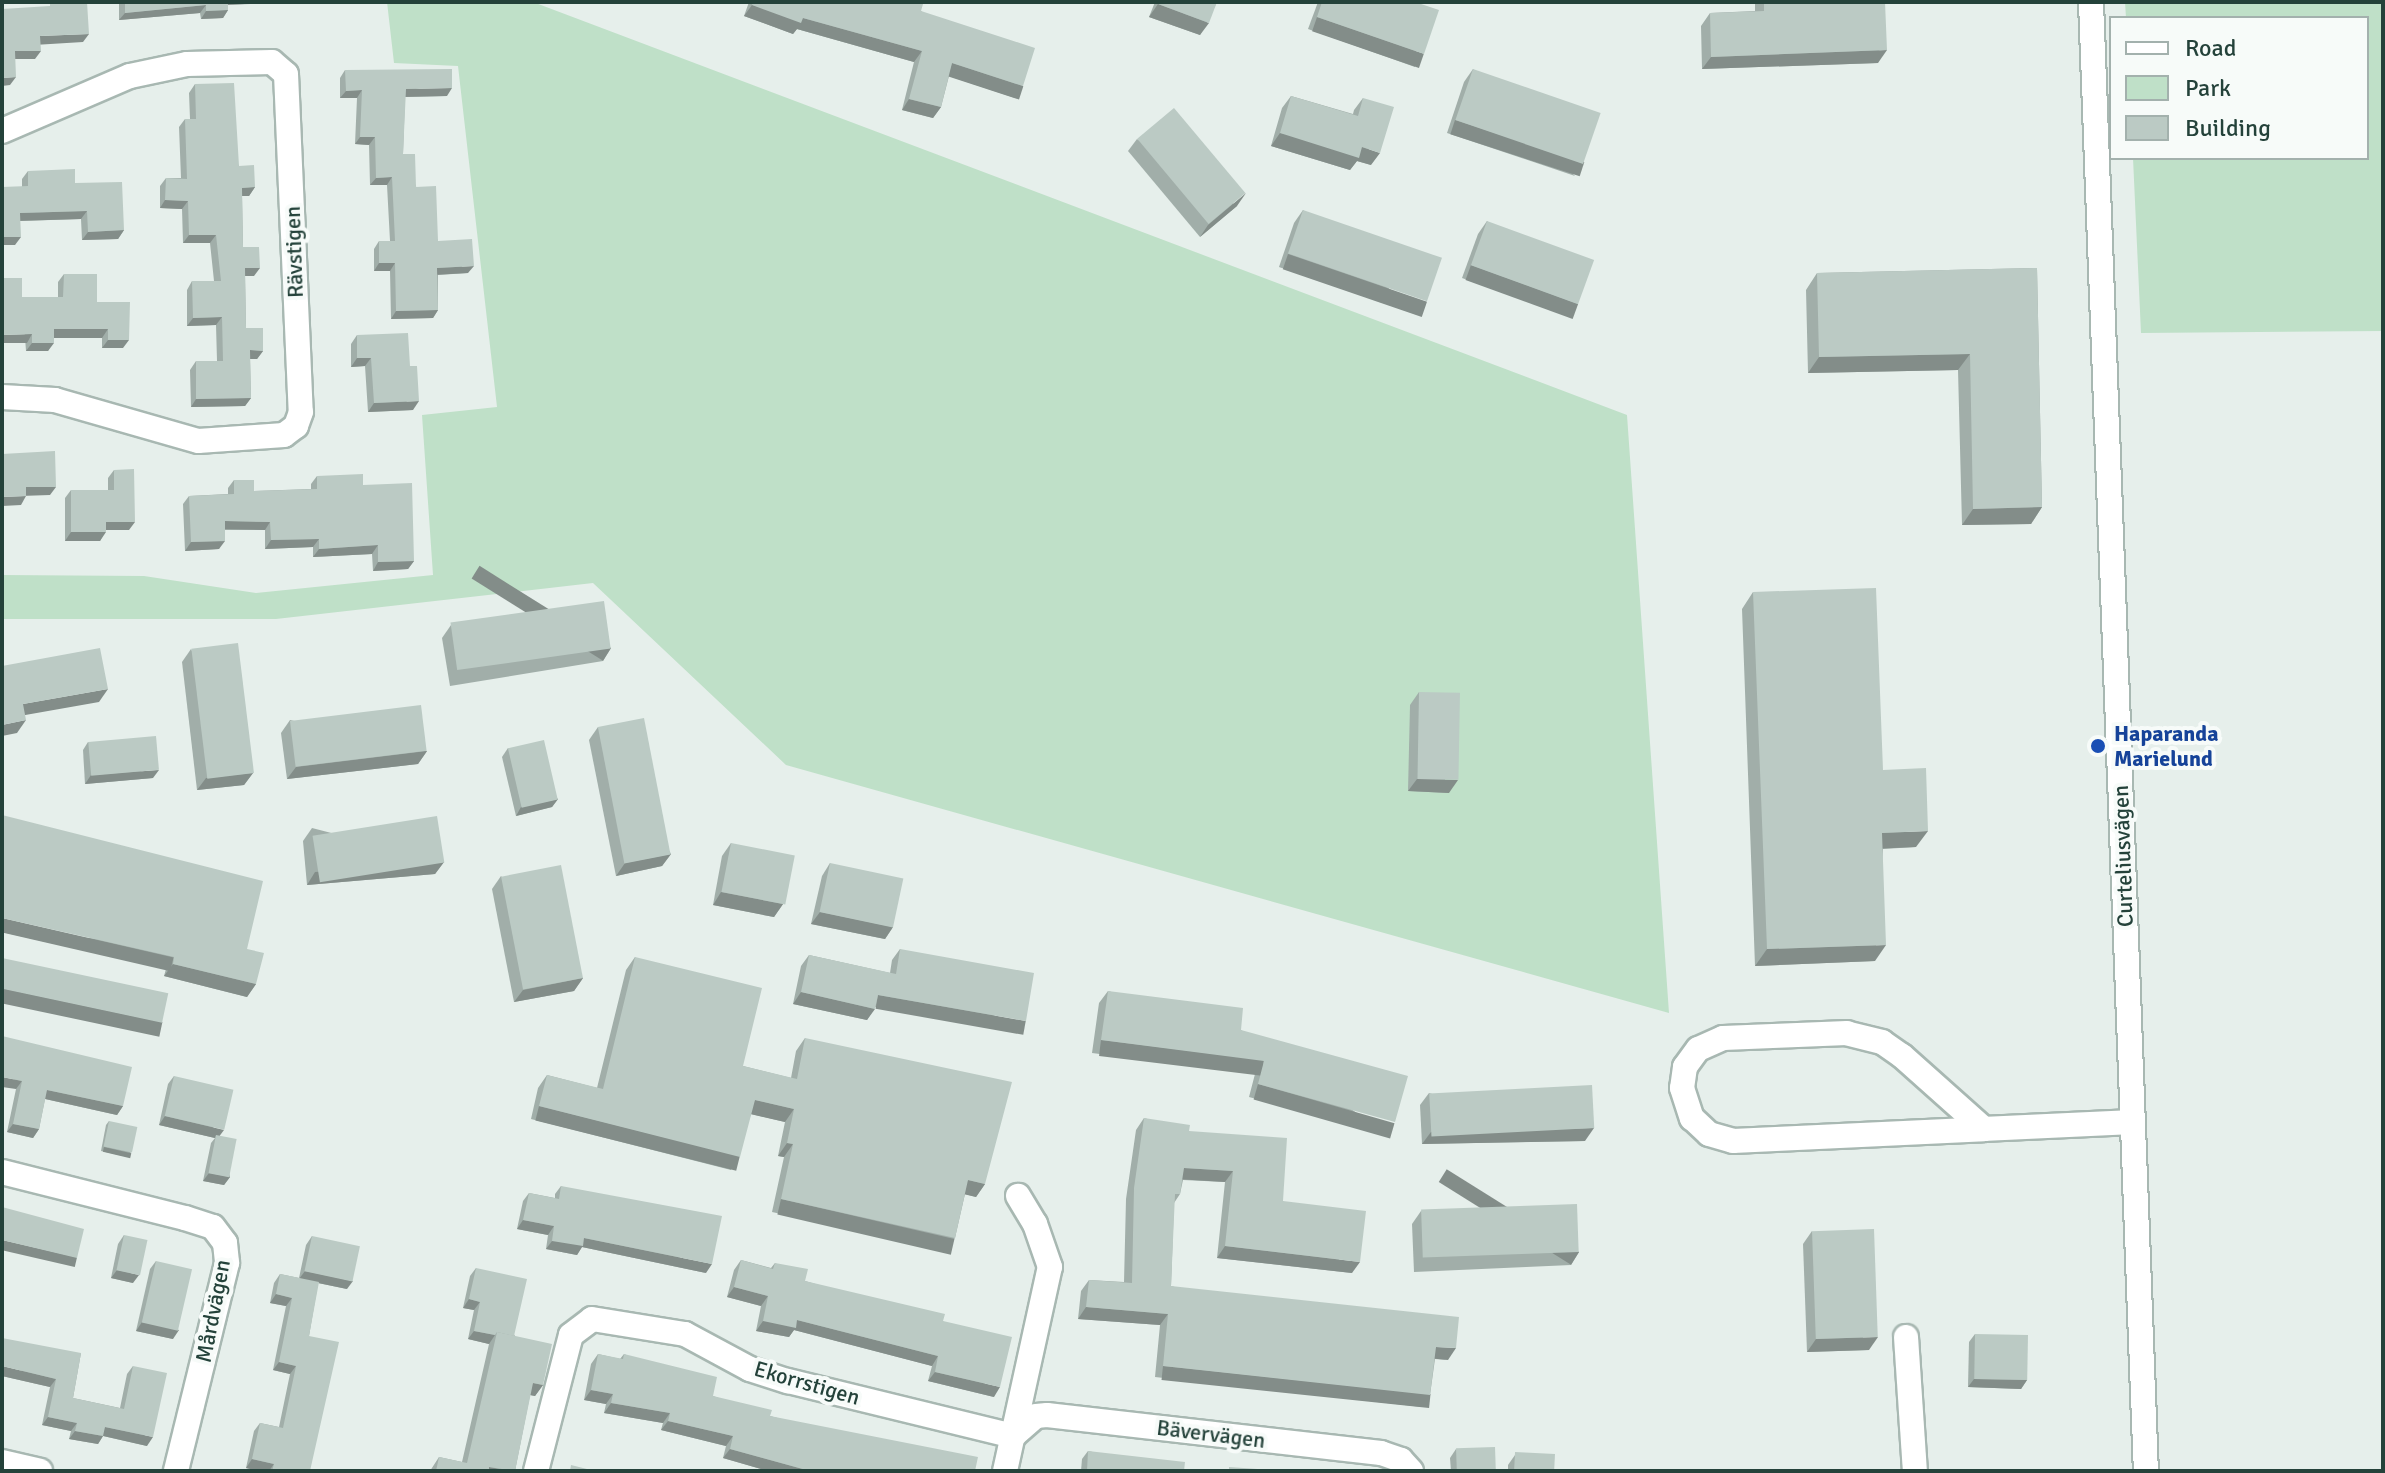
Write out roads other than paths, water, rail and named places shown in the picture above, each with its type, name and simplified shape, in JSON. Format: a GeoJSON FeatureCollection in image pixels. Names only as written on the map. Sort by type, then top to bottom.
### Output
{"type":"FeatureCollection","features":[{"type":"Feature","properties":{"kind":"street","name":"Curteliusvägen"},"geometry":{"type":"LineString","coordinates":[[2091,2],[2146,1471]]}},
{"type":"Feature","properties":{"kind":"street","name":"Rävstigen"},"geometry":{"type":"LineString","coordinates":[[2,131],[130,76],[187,64],[272,62],[286,74],[301,412],[296,426],[284,435],[198,441],[55,400],[2,397]]}},
{"type":"Feature","properties":{"kind":"street"},"geometry":{"type":"LineString","coordinates":[[1984,1129],[1902,1056],[1882,1042],[1847,1033],[1723,1038],[1698,1049],[1685,1067],[1682,1088],[1692,1118],[1709,1134],[1733,1141],[2132,1122]]}},
{"type":"Feature","properties":{"kind":"street","name":"Mårdvägen"},"geometry":{"type":"LineString","coordinates":[[2,1172],[185,1218],[213,1227],[225,1243],[227,1263],[176,1471]]}},
{"type":"Feature","properties":{"kind":"street"},"geometry":{"type":"LineString","coordinates":[[1005,1471],[1050,1267],[1035,1224],[1018,1196]]}},
{"type":"Feature","properties":{"kind":"street","name":"Ekorrstigen"},"geometry":{"type":"LineString","coordinates":[[536,1471],[571,1335],[592,1319],[685,1334],[750,1369],[788,1381],[1013,1436]]}},
{"type":"Feature","properties":{"kind":"street"},"geometry":{"type":"LineString","coordinates":[[1906,1337],[1915,1471]]}},
{"type":"Feature","properties":{"kind":"street","name":"Bävervägen"},"geometry":{"type":"LineString","coordinates":[[1013,1436],[1036,1416],[1047,1415],[1381,1453],[1401,1460],[1411,1471]]}},
{"type":"Feature","properties":{"kind":"street"},"geometry":{"type":"LineString","coordinates":[[2,1462],[40,1471]]}},
{"type":"Feature","properties":{"kind":"place","name":"Haparanda Marielund"},"geometry":{"type":"Point","coordinates":[2098,746]}}]}
